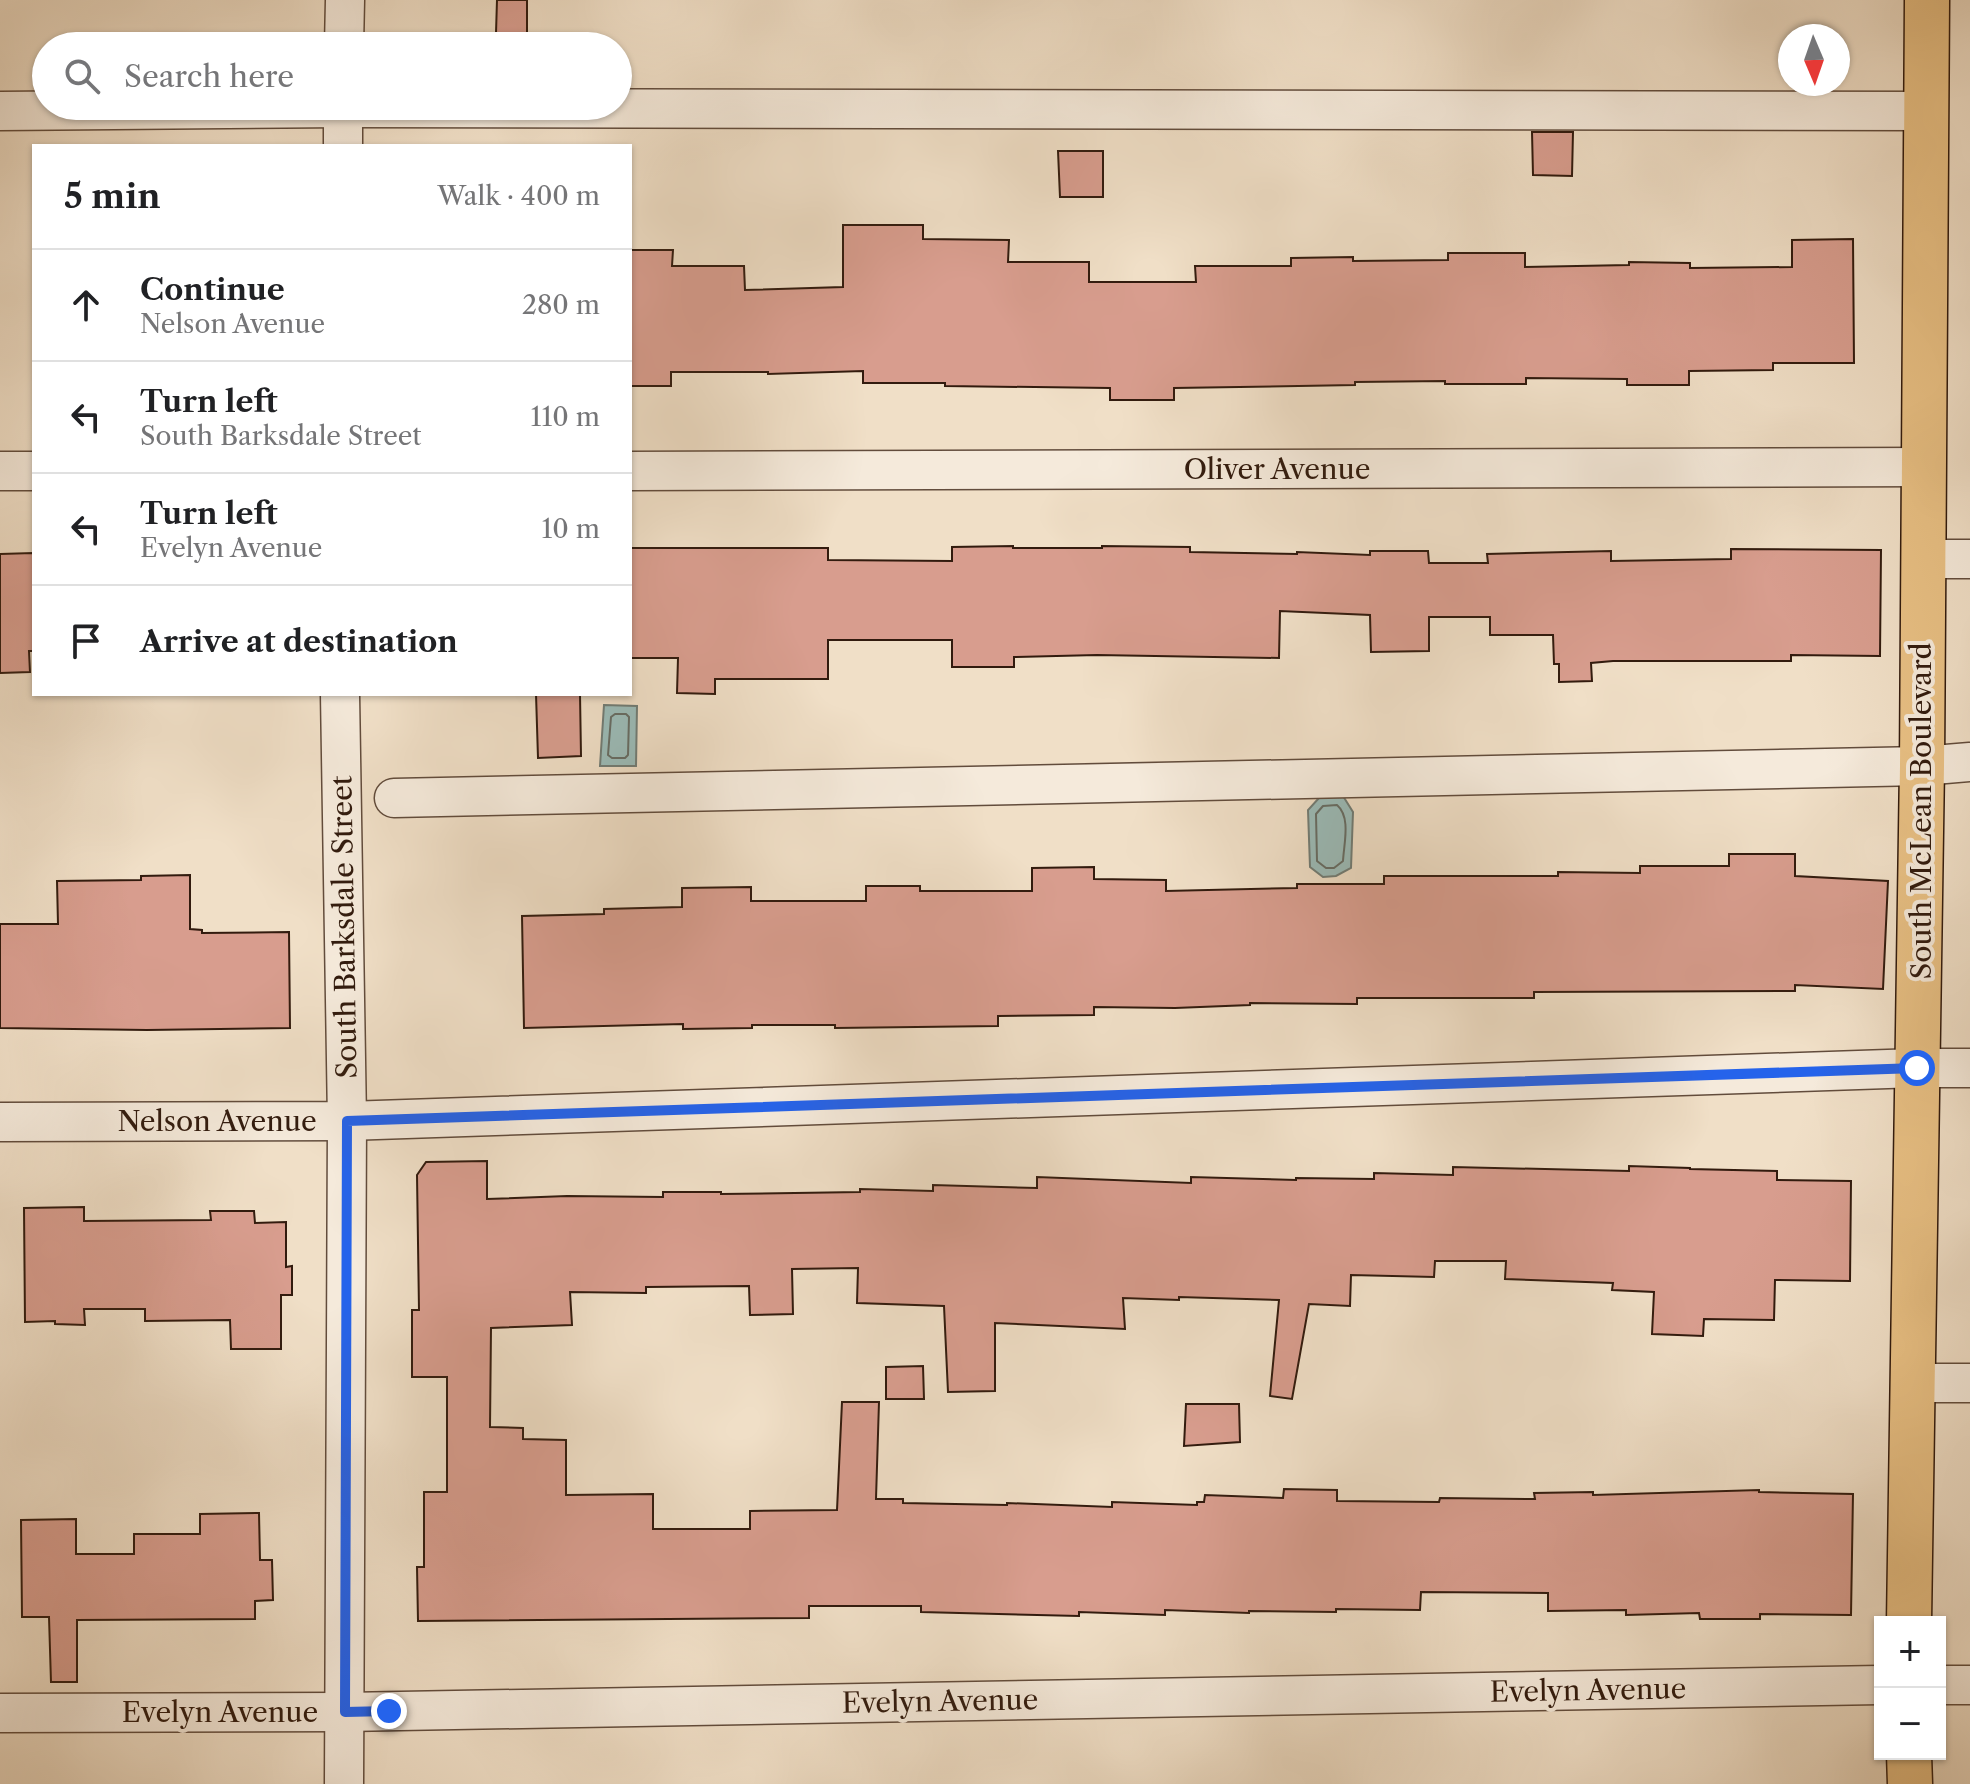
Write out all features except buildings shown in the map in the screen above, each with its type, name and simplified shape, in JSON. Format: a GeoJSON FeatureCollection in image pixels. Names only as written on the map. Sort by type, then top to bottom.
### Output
{"type":"FeatureCollection","features":[{"type":"Feature","properties":{"kind":"main road","name":"South McLean Boulevard"},"geometry":{"type":"LineString","coordinates":[[1909,1616],[1922,766],[1927,0]]}},
{"type":"Feature","properties":{"kind":"main road"},"geometry":{"type":"LineString","coordinates":[[1909,1760],[1910,1784]]}},
{"type":"Feature","properties":{"kind":"street"},"geometry":{"type":"LineString","coordinates":[[344,32],[345,0]]}},
{"type":"Feature","properties":{"kind":"street"},"geometry":{"type":"LineString","coordinates":[[632,108],[1927,111]]}},
{"type":"Feature","properties":{"kind":"street"},"geometry":{"type":"LineString","coordinates":[[0,111],[32,111]]}},
{"type":"Feature","properties":{"kind":"street"},"geometry":{"type":"LineString","coordinates":[[343,120],[343,144]]}},
{"type":"Feature","properties":{"kind":"street","name":"Oliver Avenue"},"geometry":{"type":"LineString","coordinates":[[632,471],[1925,467]]}},
{"type":"Feature","properties":{"kind":"street"},"geometry":{"type":"LineString","coordinates":[[0,471],[32,471]]}},
{"type":"Feature","properties":{"kind":"street"},"geometry":{"type":"LineString","coordinates":[[1922,559],[1970,559]]}},
{"type":"Feature","properties":{"kind":"street","name":"South Barksdale Street"},"geometry":{"type":"LineString","coordinates":[[340,696],[347,1121],[344,1784]]}},
{"type":"Feature","properties":{"kind":"street"},"geometry":{"type":"LineString","coordinates":[[394,798],[1922,766],[1970,762]]}},
{"type":"Feature","properties":{"kind":"street","name":"Nelson Avenue"},"geometry":{"type":"LineString","coordinates":[[0,1122],[347,1121],[1970,1068]]}},
{"type":"Feature","properties":{"kind":"street"},"geometry":{"type":"LineString","coordinates":[[1913,1383],[1970,1383]]}},
{"type":"Feature","properties":{"kind":"street","name":"Evelyn Avenue"},"geometry":{"type":"LineString","coordinates":[[0,1713],[345,1712],[1874,1685]]}},
{"type":"Feature","properties":{"kind":"street"},"geometry":{"type":"LineString","coordinates":[[1946,1685],[1970,1685]]}},
{"type":"Feature","properties":{"kind":"water"},"geometry":{"type":"Polygon","coordinates":[[[604,705],[637,706],[636,766],[600,766],[604,705]]]}},
{"type":"Feature","properties":{"kind":"water"},"geometry":{"type":"Polygon","coordinates":[[[1343,796],[1353,812],[1351,868],[1336,876],[1323,877],[1310,867],[1308,810],[1319,798],[1343,796]]]}},
{"type":"Feature","properties":{"kind":"route"},"geometry":{"type":"LineString","coordinates":[[389,1711],[345,1712],[347,1121],[1917,1068]]}}]}
